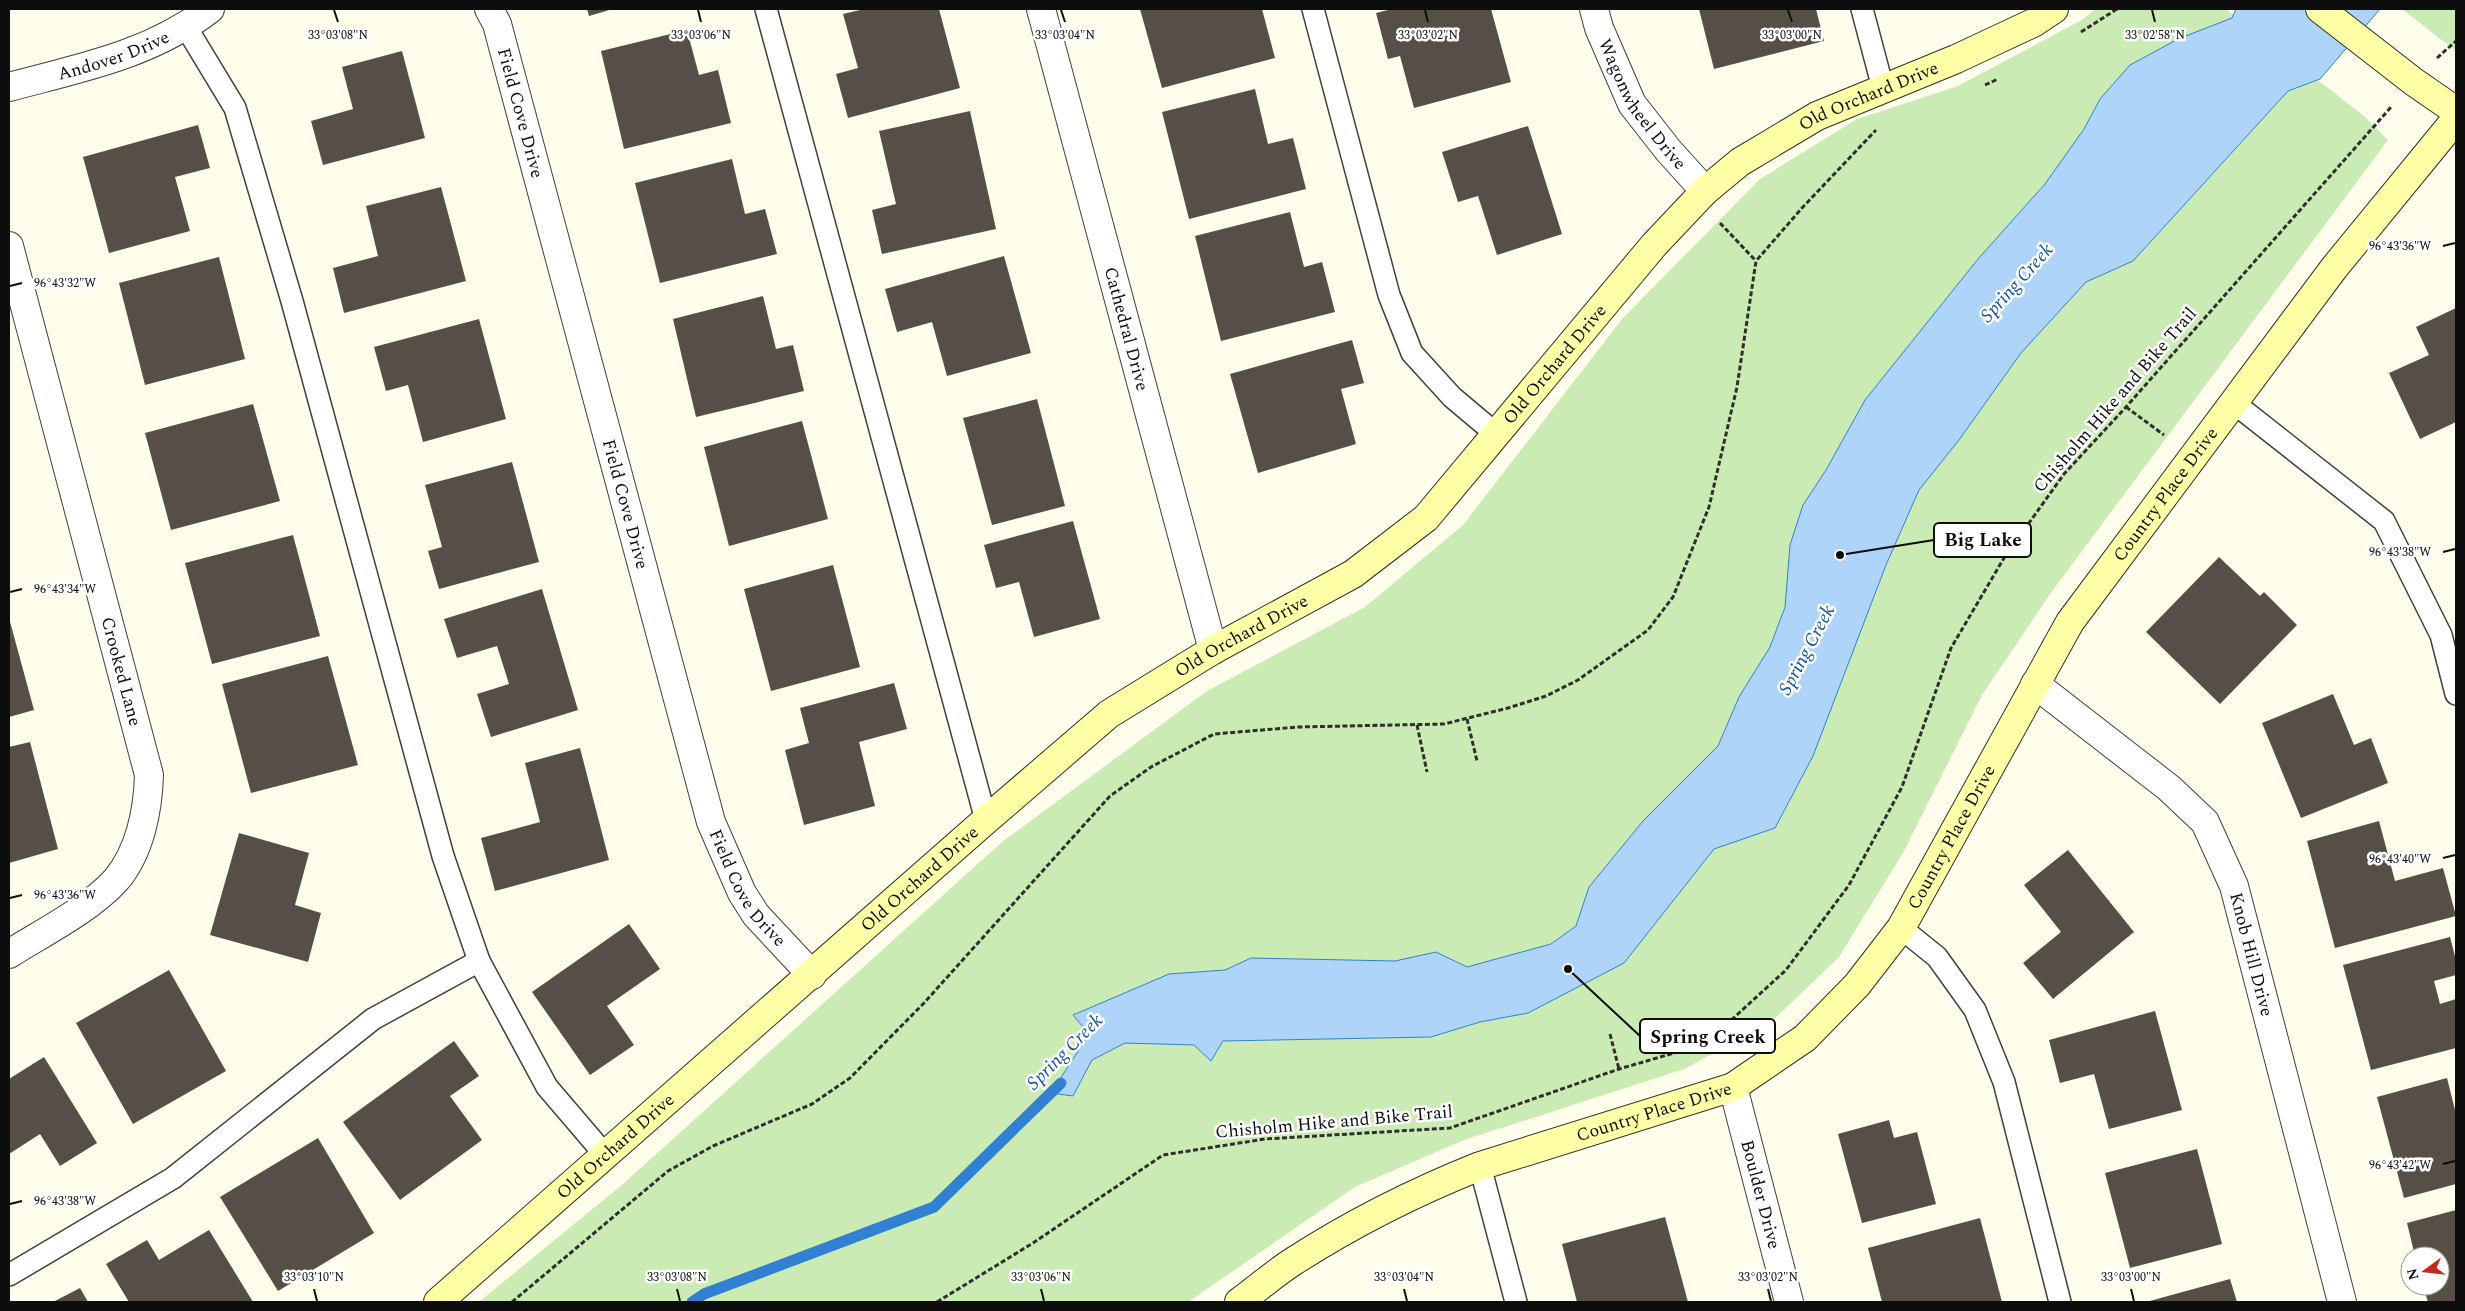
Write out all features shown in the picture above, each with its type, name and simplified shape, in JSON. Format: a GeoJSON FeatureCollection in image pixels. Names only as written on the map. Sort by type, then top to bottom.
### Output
{"type":"FeatureCollection","features":[{"type":"Feature","properties":{"kind":"street","name":"Andover Drive"},"geometry":{"type":"LineString","coordinates":[[9,87],[122,57],[186,27],[210,9]]}},
{"type":"Feature","properties":{"kind":"street","name":"Field Cove Drive"},"geometry":{"type":"LineString","coordinates":[[489,9],[502,44],[711,822],[742,893],[756,915],[812,975]]}},
{"type":"Feature","properties":{"kind":"street","name":"Cathedral Drive"},"geometry":{"type":"LineString","coordinates":[[1041,9],[1213,650]]}},
{"type":"Feature","properties":{"kind":"street","name":"Wagonwheel Drive"},"geometry":{"type":"LineString","coordinates":[[1594,9],[1599,28],[1632,104],[1701,194]]}},
{"type":"Feature","properties":{"kind":"street","name":"Old Orchard Drive"},"geometry":{"type":"LineString","coordinates":[[438,1302],[1109,714],[1213,650],[1353,574],[1426,518],[1654,245],[1701,194],[1740,162],[1817,116],[1956,59],[2033,23],[2054,9]]}},
{"type":"Feature","properties":{"kind":"street"},"geometry":{"type":"LineString","coordinates":[[2320,9],[2398,70],[2456,111]]}},
{"type":"Feature","properties":{"kind":"street","name":"Country Place Drive"},"geometry":{"type":"LineString","coordinates":[[1239,1302],[1293,1262],[1373,1213],[1480,1166],[1733,1087],[1805,1038],[1857,985],[1901,928],[2070,622],[2334,268],[2456,119]]}},
{"type":"Feature","properties":{"kind":"street","name":"Crooked Lane"},"geometry":{"type":"LineString","coordinates":[[9,246],[149,775],[148,803],[134,852],[116,880],[80,910],[9,954]]}},
{"type":"Feature","properties":{"kind":"street","name":"Knob Hill Drive"},"geometry":{"type":"LineString","coordinates":[[2035,684],[2169,788],[2206,822],[2234,886],[2342,1302]]}},
{"type":"Feature","properties":{"kind":"street","name":"Boulder Drive"},"geometry":{"type":"LineString","coordinates":[[1733,1087],[1789,1302]]}},
{"type":"Feature","properties":{"kind":"lane"},"geometry":{"type":"LineString","coordinates":[[766,9],[986,820]]}},
{"type":"Feature","properties":{"kind":"lane"},"geometry":{"type":"LineString","coordinates":[[1313,9],[1389,295],[1412,353],[1452,397],[1496,434]]}},
{"type":"Feature","properties":{"kind":"lane"},"geometry":{"type":"LineString","coordinates":[[1862,9],[1882,88]]}},
{"type":"Feature","properties":{"kind":"lane"},"geometry":{"type":"LineString","coordinates":[[186,27],[235,108],[292,301],[443,856],[480,961],[547,1087],[606,1156]]}},
{"type":"Feature","properties":{"kind":"lane"},"geometry":{"type":"LineString","coordinates":[[2234,403],[2384,521],[2441,635],[2456,694]]}},
{"type":"Feature","properties":{"kind":"lane"},"geometry":{"type":"LineString","coordinates":[[1901,928],[1937,957],[1975,1010],[2004,1082],[2060,1302]]}},
{"type":"Feature","properties":{"kind":"lane"},"geometry":{"type":"LineString","coordinates":[[9,1275],[173,1178],[373,1019],[480,961]]}},
{"type":"Feature","properties":{"kind":"lane"},"geometry":{"type":"LineString","coordinates":[[1480,1166],[1516,1302]]}},
{"type":"Feature","properties":{"kind":"path"},"geometry":{"type":"LineString","coordinates":[[2079,33],[2117,9]]}},
{"type":"Feature","properties":{"kind":"path"},"geometry":{"type":"LineString","coordinates":[[2444,51],[2456,40]]}},
{"type":"Feature","properties":{"kind":"path"},"geometry":{"type":"LineString","coordinates":[[1983,86],[2000,78]]}},
{"type":"Feature","properties":{"kind":"path","name":"Chisholm Hike and Bike Trail"},"geometry":{"type":"LineString","coordinates":[[937,1302],[1033,1243],[1163,1155],[1265,1139],[1450,1128],[1619,1069],[1705,1044],[1786,970],[1849,885],[1902,787],[1951,648],[2004,558],[2064,474],[2126,407],[2388,110]]}},
{"type":"Feature","properties":{"kind":"path"},"geometry":{"type":"LineString","coordinates":[[512,1302],[668,1171],[713,1146],[812,1104],[850,1078],[924,1003],[1110,796],[1151,767],[1214,734],[1298,727],[1444,724],[1467,719],[1546,696],[1578,680],[1648,630],[1674,597],[1709,507],[1738,387],[1756,261],[1802,208],[1883,124]]}},
{"type":"Feature","properties":{"kind":"path"},"geometry":{"type":"LineString","coordinates":[[1701,194],[1756,261]]}},
{"type":"Feature","properties":{"kind":"path"},"geometry":{"type":"LineString","coordinates":[[2126,407],[2164,435]]}},
{"type":"Feature","properties":{"kind":"path"},"geometry":{"type":"LineString","coordinates":[[1467,719],[1477,761]]}},
{"type":"Feature","properties":{"kind":"path"},"geometry":{"type":"LineString","coordinates":[[1417,725],[1427,772]]}},
{"type":"Feature","properties":{"kind":"path"},"geometry":{"type":"LineString","coordinates":[[1610,1034],[1619,1069]]}},
{"type":"Feature","properties":{"kind":"green space"},"geometry":{"type":"Polygon","coordinates":[[[2096,9],[2226,9],[2364,116],[2388,140],[2050,594],[1982,695],[1904,851],[1839,957],[1769,1024],[1684,1069],[1464,1140],[1355,1187],[1188,1302],[479,1302],[623,1184],[1002,842],[1207,691],[1365,607],[1463,525],[1623,318],[1760,179],[1857,119],[1958,86],[2080,21],[2096,9]]]}},
{"type":"Feature","properties":{"kind":"green space"},"geometry":{"type":"Polygon","coordinates":[[[2402,9],[2456,9],[2456,51],[2402,9]]]}},
{"type":"Feature","properties":{"kind":"water"},"geometry":{"type":"Polygon","coordinates":[[[2236,9],[2380,9],[2320,79],[2288,91],[2133,261],[2086,282],[2021,353],[1959,440],[1919,490],[1886,565],[1813,756],[1775,828],[1714,849],[1624,963],[1528,1013],[1480,1022],[1431,1037],[1223,1041],[1211,1061],[1194,1045],[1125,1043],[1092,1060],[1073,1096],[1051,1093],[1089,1034],[1073,1015],[1169,974],[1225,970],[1251,958],[1395,961],[1436,952],[1467,967],[1551,944],[1576,926],[1589,887],[1643,821],[1718,746],[1739,697],[1770,647],[1785,607],[1790,545],[1803,505],[1826,470],[1865,400],[1978,259],[2045,184],[2084,129],[2100,99],[2130,65],[2178,39],[2232,18],[2236,9]]]}},
{"type":"Feature","properties":{"kind":"building"},"geometry":{"type":"Polygon","coordinates":[[[587,9],[613,9],[589,16],[587,9]]]}},
{"type":"Feature","properties":{"kind":"building"},"geometry":{"type":"Polygon","coordinates":[[[864,9],[939,9],[960,88],[848,118],[836,74],[858,68],[843,14],[864,9]]]}},
{"type":"Feature","properties":{"kind":"building"},"geometry":{"type":"Polygon","coordinates":[[[1140,9],[1262,9],[1275,58],[1162,88],[1140,9]]]}},
{"type":"Feature","properties":{"kind":"building"},"geometry":{"type":"Polygon","coordinates":[[[1392,9],[1491,9],[1511,82],[1414,108],[1400,56],[1388,59],[1376,13],[1392,9]]]}},
{"type":"Feature","properties":{"kind":"building"},"geometry":{"type":"Polygon","coordinates":[[[1699,9],[1816,9],[1824,41],[1714,69],[1699,9]]]}},
{"type":"Feature","properties":{"kind":"building"},"geometry":{"type":"Polygon","coordinates":[[[687,30],[699,75],[718,70],[731,123],[624,149],[601,51],[687,30]]]}},
{"type":"Feature","properties":{"kind":"building"},"geometry":{"type":"Polygon","coordinates":[[[402,51],[425,138],[323,165],[311,121],[353,109],[342,67],[402,51]]]}},
{"type":"Feature","properties":{"kind":"building"},"geometry":{"type":"Polygon","coordinates":[[[1255,89],[1268,144],[1293,138],[1306,189],[1189,219],[1162,112],[1255,89]]]}},
{"type":"Feature","properties":{"kind":"building"},"geometry":{"type":"Polygon","coordinates":[[[970,111],[996,229],[882,254],[872,210],[896,204],[879,131],[970,111]]]}},
{"type":"Feature","properties":{"kind":"building"},"geometry":{"type":"Polygon","coordinates":[[[198,125],[210,168],[175,177],[190,231],[109,253],[83,157],[198,125]]]}},
{"type":"Feature","properties":{"kind":"building"},"geometry":{"type":"Polygon","coordinates":[[[1528,126],[1562,234],[1497,255],[1478,196],[1458,202],[1442,152],[1528,126]]]}},
{"type":"Feature","properties":{"kind":"building"},"geometry":{"type":"Polygon","coordinates":[[[732,159],[745,214],[765,209],[777,254],[660,283],[635,183],[732,159]]]}},
{"type":"Feature","properties":{"kind":"building"},"geometry":{"type":"Polygon","coordinates":[[[441,187],[466,281],[344,313],[333,268],[378,256],[366,206],[441,187]]]}},
{"type":"Feature","properties":{"kind":"building"},"geometry":{"type":"Polygon","coordinates":[[[1290,212],[1304,267],[1322,262],[1335,312],[1221,341],[1195,236],[1290,212]]]}},
{"type":"Feature","properties":{"kind":"building"},"geometry":{"type":"Polygon","coordinates":[[[1004,256],[1031,353],[947,376],[932,322],[897,332],[885,289],[1004,256]]]}},
{"type":"Feature","properties":{"kind":"building"},"geometry":{"type":"Polygon","coordinates":[[[219,257],[245,359],[145,385],[119,283],[219,257]]]}},
{"type":"Feature","properties":{"kind":"building"},"geometry":{"type":"Polygon","coordinates":[[[763,296],[776,349],[793,345],[804,391],[696,417],[673,319],[763,296]]]}},
{"type":"Feature","properties":{"kind":"building"},"geometry":{"type":"Polygon","coordinates":[[[2456,308],[2456,422],[2420,439],[2389,373],[2429,355],[2416,327],[2456,308]]]}},
{"type":"Feature","properties":{"kind":"building"},"geometry":{"type":"Polygon","coordinates":[[[479,319],[506,419],[423,442],[408,385],[386,391],[374,347],[479,319]]]}},
{"type":"Feature","properties":{"kind":"building"},"geometry":{"type":"Polygon","coordinates":[[[1352,340],[1364,383],[1341,389],[1356,444],[1258,473],[1230,374],[1352,340]]]}},
{"type":"Feature","properties":{"kind":"building"},"geometry":{"type":"Polygon","coordinates":[[[1037,399],[1065,506],[992,525],[963,418],[1037,399]]]}},
{"type":"Feature","properties":{"kind":"building"},"geometry":{"type":"Polygon","coordinates":[[[253,404],[280,501],[171,530],[145,433],[253,404]]]}},
{"type":"Feature","properties":{"kind":"building"},"geometry":{"type":"Polygon","coordinates":[[[802,421],[828,519],[729,546],[704,447],[802,421]]]}},
{"type":"Feature","properties":{"kind":"building"},"geometry":{"type":"Polygon","coordinates":[[[512,462],[539,562],[439,589],[428,551],[442,547],[425,485],[512,462]]]}},
{"type":"Feature","properties":{"kind":"building"},"geometry":{"type":"Polygon","coordinates":[[[1073,521],[1100,619],[1034,637],[1019,582],[996,588],[984,545],[1073,521]]]}},
{"type":"Feature","properties":{"kind":"building"},"geometry":{"type":"Polygon","coordinates":[[[293,535],[320,636],[212,664],[185,563],[293,535]]]}},
{"type":"Feature","properties":{"kind":"building"},"geometry":{"type":"Polygon","coordinates":[[[2219,557],[2260,596],[2264,592],[2297,625],[2220,704],[2146,632],[2219,557]]]}},
{"type":"Feature","properties":{"kind":"building"},"geometry":{"type":"Polygon","coordinates":[[[833,565],[860,667],[771,691],[744,589],[833,565]]]}},
{"type":"Feature","properties":{"kind":"building"},"geometry":{"type":"Polygon","coordinates":[[[542,589],[578,710],[491,737],[477,694],[509,684],[497,646],[457,658],[444,619],[542,589]]]}},
{"type":"Feature","properties":{"kind":"building"},"geometry":{"type":"Polygon","coordinates":[[[9,618],[34,710],[9,717],[9,618]]]}},
{"type":"Feature","properties":{"kind":"building"},"geometry":{"type":"Polygon","coordinates":[[[328,656],[358,765],[251,793],[222,684],[328,656]]]}},
{"type":"Feature","properties":{"kind":"building"},"geometry":{"type":"Polygon","coordinates":[[[894,683],[907,729],[859,742],[875,806],[804,825],[785,750],[809,743],[800,708],[894,683]]]}},
{"type":"Feature","properties":{"kind":"building"},"geometry":{"type":"Polygon","coordinates":[[[2333,694],[2354,745],[2371,738],[2388,783],[2301,818],[2262,723],[2333,694]]]}},
{"type":"Feature","properties":{"kind":"building"},"geometry":{"type":"Polygon","coordinates":[[[30,742],[58,849],[9,863],[9,747],[30,742]]]}},
{"type":"Feature","properties":{"kind":"building"},"geometry":{"type":"Polygon","coordinates":[[[580,748],[609,860],[495,891],[481,838],[540,822],[525,763],[580,748]]]}},
{"type":"Feature","properties":{"kind":"building"},"geometry":{"type":"Polygon","coordinates":[[[2379,821],[2395,881],[2443,868],[2456,916],[2335,948],[2307,841],[2379,821]]]}},
{"type":"Feature","properties":{"kind":"building"},"geometry":{"type":"Polygon","coordinates":[[[239,833],[309,853],[295,905],[321,913],[308,962],[210,935],[239,833]]]}},
{"type":"Feature","properties":{"kind":"building"},"geometry":{"type":"Polygon","coordinates":[[[2068,850],[2134,932],[2053,999],[2023,963],[2061,932],[2024,885],[2068,850]]]}},
{"type":"Feature","properties":{"kind":"building"},"geometry":{"type":"Polygon","coordinates":[[[629,924],[660,969],[607,1006],[634,1045],[590,1075],[532,992],[629,924]]]}},
{"type":"Feature","properties":{"kind":"building"},"geometry":{"type":"Polygon","coordinates":[[[2450,937],[2456,960],[2456,975],[2434,981],[2440,1004],[2456,999],[2456,1048],[2371,1070],[2343,965],[2450,937]]]}},
{"type":"Feature","properties":{"kind":"building"},"geometry":{"type":"Polygon","coordinates":[[[169,970],[226,1071],[133,1124],[76,1023],[169,970]]]}},
{"type":"Feature","properties":{"kind":"building"},"geometry":{"type":"Polygon","coordinates":[[[2155,1011],[2182,1110],[2109,1129],[2094,1074],[2060,1083],[2049,1040],[2155,1011]]]}},
{"type":"Feature","properties":{"kind":"building"},"geometry":{"type":"Polygon","coordinates":[[[454,1041],[479,1076],[450,1096],[482,1140],[400,1200],[343,1122],[454,1041]]]}},
{"type":"Feature","properties":{"kind":"building"},"geometry":{"type":"Polygon","coordinates":[[[44,1057],[97,1143],[60,1166],[40,1134],[9,1154],[9,1079],[44,1057]]]}},
{"type":"Feature","properties":{"kind":"building"},"geometry":{"type":"Polygon","coordinates":[[[2447,1078],[2456,1114],[2456,1184],[2404,1198],[2377,1097],[2447,1078]]]}},
{"type":"Feature","properties":{"kind":"building"},"geometry":{"type":"Polygon","coordinates":[[[1889,1120],[1894,1138],[1917,1132],[1936,1204],[1862,1223],[1838,1134],[1889,1120]]]}},
{"type":"Feature","properties":{"kind":"building"},"geometry":{"type":"Polygon","coordinates":[[[318,1138],[374,1233],[278,1291],[220,1197],[318,1138]]]}},
{"type":"Feature","properties":{"kind":"building"},"geometry":{"type":"Polygon","coordinates":[[[2197,1149],[2222,1244],[2130,1268],[2105,1173],[2197,1149]]]}},
{"type":"Feature","properties":{"kind":"building"},"geometry":{"type":"Polygon","coordinates":[[[2456,1210],[2456,1302],[2428,1302],[2426,1296],[2450,1296],[2450,1246],[2413,1246],[2407,1223],[2456,1210]]]}},
{"type":"Feature","properties":{"kind":"building"},"geometry":{"type":"Polygon","coordinates":[[[1665,1217],[1688,1302],[1577,1302],[1562,1244],[1665,1217]]]}},
{"type":"Feature","properties":{"kind":"building"},"geometry":{"type":"Polygon","coordinates":[[[1980,1218],[2002,1302],[1882,1302],[1868,1248],[1980,1218]]]}},
{"type":"Feature","properties":{"kind":"building"},"geometry":{"type":"Polygon","coordinates":[[[209,1230],[253,1302],[129,1302],[106,1264],[147,1240],[159,1260],[209,1230]]]}},
{"type":"Feature","properties":{"kind":"building"},"geometry":{"type":"Polygon","coordinates":[[[2230,1279],[2237,1302],[2146,1302],[2230,1279]]]}},
{"type":"Feature","properties":{"kind":"building"},"geometry":{"type":"Polygon","coordinates":[[[80,1288],[88,1302],[53,1302],[80,1288]]]}},
{"type":"Feature","properties":{"kind":"waterway","name":"Spring Creek"},"geometry":{"type":"LineString","coordinates":[[692,1302],[704,1294],[934,1207],[1061,1083]]}},
{"type":"Feature","properties":{"kind":"place","name":"Big Lake"},"geometry":{"type":"Point","coordinates":[1840,555]}},
{"type":"Feature","properties":{"kind":"place","name":"Spring Creek"},"geometry":{"type":"Point","coordinates":[1568,969]}}]}
